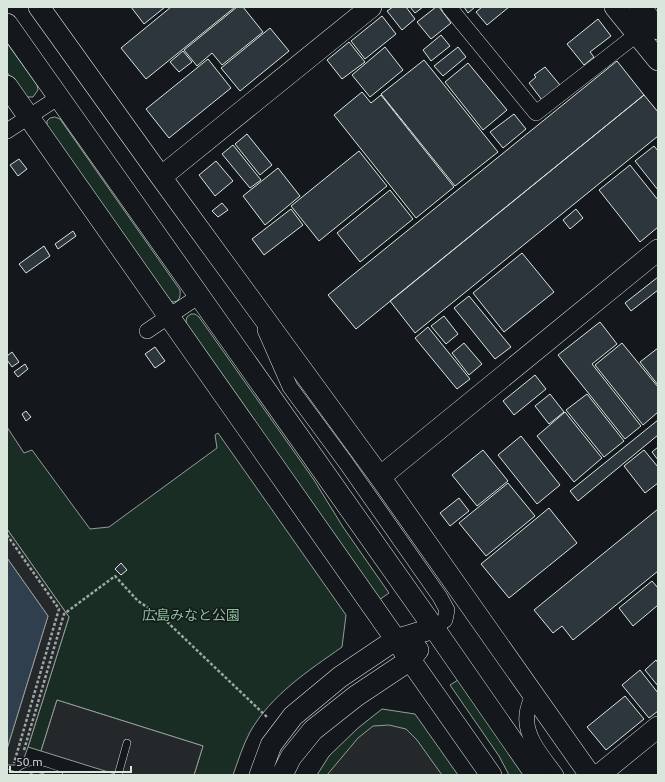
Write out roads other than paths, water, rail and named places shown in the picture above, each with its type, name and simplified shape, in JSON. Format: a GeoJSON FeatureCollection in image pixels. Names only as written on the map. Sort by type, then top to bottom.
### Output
{"type":"FeatureCollection","features":[{"type":"Feature","properties":{"kind":"street"},"geometry":{"type":"LineString","coordinates":[[39,7],[161,177],[380,476],[590,775]]}},
{"type":"Feature","properties":{"kind":"street"},"geometry":{"type":"LineString","coordinates":[[161,177],[371,7]]}},
{"type":"Feature","properties":{"kind":"street"},"geometry":{"type":"LineString","coordinates":[[449,7],[536,113],[650,34],[615,7]]}},
{"type":"Feature","properties":{"kind":"street"},"geometry":{"type":"LineString","coordinates":[[7,24],[434,628],[536,775]]}},
{"type":"Feature","properties":{"kind":"street"},"geometry":{"type":"LineString","coordinates":[[7,86],[491,775]]}},
{"type":"Feature","properties":{"kind":"street"},"geometry":{"type":"LineString","coordinates":[[7,131],[58,97]]}},
{"type":"Feature","properties":{"kind":"street"},"geometry":{"type":"LineString","coordinates":[[380,476],[658,250]]}},
{"type":"Feature","properties":{"kind":"street"},"geometry":{"type":"LineString","coordinates":[[147,331],[199,296]]}},
{"type":"Feature","properties":{"kind":"street"},"geometry":{"type":"LineString","coordinates":[[252,301],[290,387],[346,463],[440,597],[447,610],[445,620],[434,628],[410,660],[356,696],[313,730],[290,757],[282,775]]}},
{"type":"Feature","properties":{"kind":"street"},"geometry":{"type":"LineString","coordinates":[[260,775],[271,745],[293,716],[340,676],[396,640],[434,628]]}},
{"type":"Feature","properties":{"kind":"street"},"geometry":{"type":"LineString","coordinates":[[533,694],[526,714],[527,729],[556,775]]}},
{"type":"Feature","properties":{"kind":"street"},"geometry":{"type":"LineString","coordinates":[[599,775],[658,727]]}},
{"type":"Feature","properties":{"kind":"lane"},"geometry":{"type":"LineString","coordinates":[[118,775],[127,743]]}},
{"type":"Feature","properties":{"kind":"lane"},"geometry":{"type":"LineString","coordinates":[[20,775],[35,768],[60,775]]}},
{"type":"Feature","properties":{"kind":"water"},"geometry":{"type":"Polygon","coordinates":[[[7,558],[48,616],[7,749],[7,558]]]}},
{"type":"Feature","properties":{"kind":"park label","name":"広島みなと公園"},"geometry":{"type":"Point","coordinates":[191,615]}}]}
